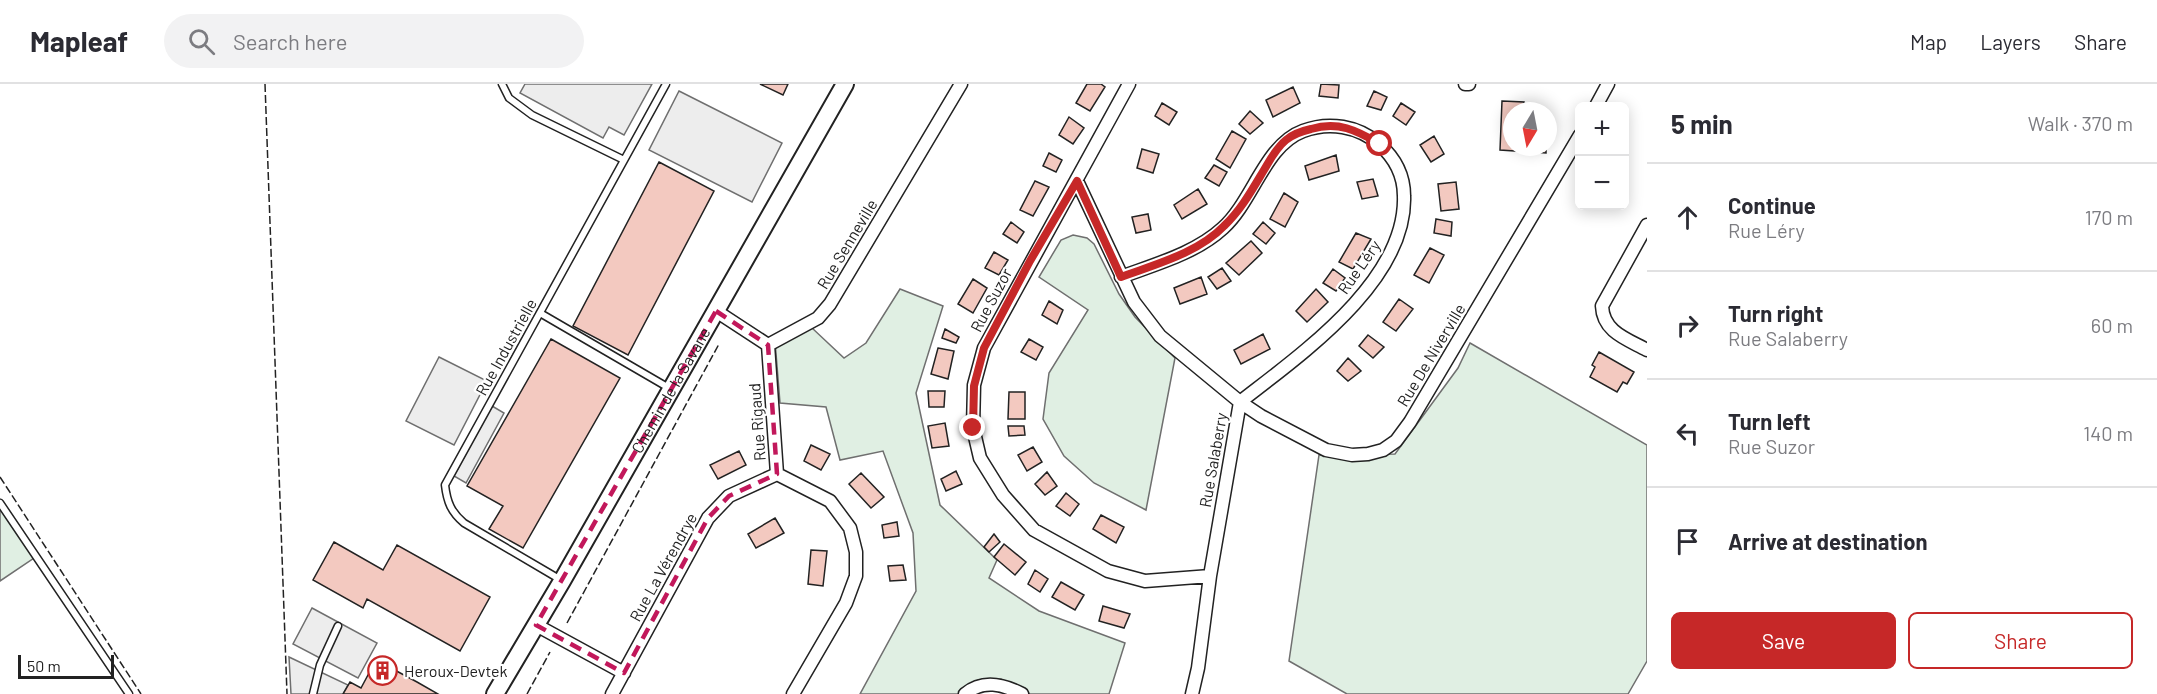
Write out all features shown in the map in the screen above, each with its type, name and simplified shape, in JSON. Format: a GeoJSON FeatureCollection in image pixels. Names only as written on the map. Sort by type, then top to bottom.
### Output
{"type":"FeatureCollection","features":[{"type":"Feature","properties":{"kind":"street","name":"Chemin de la Savane"},"geometry":{"type":"LineString","coordinates":[[495,694],[845,84]]}},
{"type":"Feature","properties":{"kind":"street","name":"Rue Senneville"},"geometry":{"type":"LineString","coordinates":[[768,345],[818,318],[830,304],[961,84]]}},
{"type":"Feature","properties":{"kind":"street","name":"Rue Suzor"},"geometry":{"type":"LineString","coordinates":[[1129,84],[984,348],[974,386],[973,428],[980,458],[1003,495],[1034,530],[1108,571],[1145,581],[1210,576]]}},
{"type":"Feature","properties":{"kind":"street"},"geometry":{"type":"LineString","coordinates":[[1598,102],[1608,84]]}},
{"type":"Feature","properties":{"kind":"street","name":"Rue Léry"},"geometry":{"type":"LineString","coordinates":[[1121,277],[1199,245],[1223,228],[1241,208],[1275,153],[1286,140],[1302,131],[1320,126],[1338,125],[1361,133],[1380,144],[1398,166],[1404,186],[1405,209],[1398,238],[1384,265],[1352,307],[1320,339],[1240,402]]}},
{"type":"Feature","properties":{"kind":"street","name":"Rue De Niverville"},"geometry":{"type":"LineString","coordinates":[[1240,402],[1261,416],[1326,450],[1368,454],[1383,450],[1396,441],[1410,422],[1575,143]]}},
{"type":"Feature","properties":{"kind":"street","name":"Rue Salaberry"},"geometry":{"type":"LineString","coordinates":[[1077,181],[1134,302],[1160,336],[1240,402],[1192,694]]}},
{"type":"Feature","properties":{"kind":"street"},"geometry":{"type":"LineString","coordinates":[[1647,225],[1602,306],[1602,316],[1613,332],[1647,350]]}},
{"type":"Feature","properties":{"kind":"street"},"geometry":{"type":"LineString","coordinates":[[716,311],[768,345]]}},
{"type":"Feature","properties":{"kind":"street","name":"Rue Rigaud"},"geometry":{"type":"LineString","coordinates":[[768,345],[777,474],[830,501],[850,528],[856,552],[856,576],[846,603],[793,694]]}},
{"type":"Feature","properties":{"kind":"street","name":"Rue La Vérendrye"},"geometry":{"type":"LineString","coordinates":[[612,694],[708,518],[729,496],[777,474]]}},
{"type":"Feature","properties":{"kind":"street"},"geometry":{"type":"LineString","coordinates":[[536,625],[624,673]]}},
{"type":"Feature","properties":{"kind":"street"},"geometry":{"type":"LineString","coordinates":[[965,694],[984,684],[1005,685],[1022,694]]}},
{"type":"Feature","properties":{"kind":"lane"},"geometry":{"type":"LineString","coordinates":[[502,84],[509,98],[532,115],[624,160]]}},
{"type":"Feature","properties":{"kind":"lane","name":"Rue Industrielle"},"geometry":{"type":"LineString","coordinates":[[562,580],[464,523],[455,515],[448,503],[445,485],[666,84]]}},
{"type":"Feature","properties":{"kind":"lane"},"geometry":{"type":"LineString","coordinates":[[540,314],[671,389]]}},
{"type":"Feature","properties":{"kind":"lane"},"geometry":{"type":"LineString","coordinates":[[0,503],[129,694]]}},
{"type":"Feature","properties":{"kind":"lane"},"geometry":{"type":"LineString","coordinates":[[313,694],[320,665],[338,626]]}},
{"type":"Feature","properties":{"kind":"highlighted area"},"geometry":{"type":"Polygon","coordinates":[[[716,311],[768,345],[777,474],[729,496],[708,518],[624,673],[536,625],[716,311]]]}},
{"type":"Feature","properties":{"kind":"green space"},"geometry":{"type":"Polygon","coordinates":[[[1073,235],[1087,238],[1094,244],[1119,294],[1135,317],[1175,358],[1146,510],[1094,483],[1064,456],[1043,419],[1049,373],[1088,310],[1039,277],[1061,240],[1073,235]]]}},
{"type":"Feature","properties":{"kind":"green space"},"geometry":{"type":"Polygon","coordinates":[[[900,289],[943,306],[916,393],[940,505],[997,560],[989,578],[1039,611],[1125,643],[1109,694],[1030,694],[1001,679],[978,680],[962,689],[959,694],[860,694],[916,591],[913,533],[883,451],[840,460],[826,407],[780,403],[775,341],[811,327],[844,358],[866,343],[900,289]]]}},
{"type":"Feature","properties":{"kind":"green space"},"geometry":{"type":"Polygon","coordinates":[[[1470,343],[1647,445],[1647,661],[1628,694],[1347,694],[1289,661],[1319,455],[1395,454],[1458,368],[1470,343]]]}},
{"type":"Feature","properties":{"kind":"green space"},"geometry":{"type":"Polygon","coordinates":[[[0,508],[34,558],[0,581],[0,508]]]}},
{"type":"Feature","properties":{"kind":"shaded area"},"geometry":{"type":"Polygon","coordinates":[[[525,84],[652,84],[624,135],[609,127],[603,138],[520,93],[525,84]]]}},
{"type":"Feature","properties":{"kind":"shaded area"},"geometry":{"type":"Polygon","coordinates":[[[679,91],[782,143],[752,202],[649,150],[679,91]]]}},
{"type":"Feature","properties":{"kind":"shaded area"},"geometry":{"type":"Polygon","coordinates":[[[439,357],[487,381],[454,445],[406,421],[439,357]]]}},
{"type":"Feature","properties":{"kind":"shaded area"},"geometry":{"type":"Polygon","coordinates":[[[492,406],[504,413],[466,483],[454,476],[492,406]]]}},
{"type":"Feature","properties":{"kind":"shaded area"},"geometry":{"type":"Polygon","coordinates":[[[312,608],[377,643],[358,678],[293,644],[312,608]]]}},
{"type":"Feature","properties":{"kind":"shaded area"},"geometry":{"type":"Polygon","coordinates":[[[289,657],[348,685],[343,694],[291,694],[289,657]]]}},
{"type":"Feature","properties":{"kind":"building"},"geometry":{"type":"Polygon","coordinates":[[[760,84],[788,84],[783,95],[760,84]]]}},
{"type":"Feature","properties":{"kind":"building"},"geometry":{"type":"Polygon","coordinates":[[[1087,84],[1101,84],[1105,87],[1090,111],[1076,103],[1087,84]]]}},
{"type":"Feature","properties":{"kind":"building"},"geometry":{"type":"Polygon","coordinates":[[[1321,84],[1339,85],[1338,98],[1319,96],[1321,84]]]}},
{"type":"Feature","properties":{"kind":"building"},"geometry":{"type":"Polygon","coordinates":[[[1293,87],[1300,103],[1273,117],[1266,100],[1293,87]]]}},
{"type":"Feature","properties":{"kind":"building"},"geometry":{"type":"Polygon","coordinates":[[[1374,91],[1387,97],[1381,110],[1367,106],[1374,91]]]}},
{"type":"Feature","properties":{"kind":"building"},"geometry":{"type":"Polygon","coordinates":[[[1502,101],[1524,102],[1503,102],[1503,150],[1500,150],[1502,101]]]}},
{"type":"Feature","properties":{"kind":"building"},"geometry":{"type":"Polygon","coordinates":[[[1162,103],[1177,112],[1169,125],[1155,116],[1162,103]]]}},
{"type":"Feature","properties":{"kind":"building"},"geometry":{"type":"Polygon","coordinates":[[[1401,103],[1415,112],[1406,125],[1393,116],[1401,103]]]}},
{"type":"Feature","properties":{"kind":"building"},"geometry":{"type":"Polygon","coordinates":[[[1250,111],[1263,123],[1250,134],[1239,124],[1250,111]]]}},
{"type":"Feature","properties":{"kind":"building"},"geometry":{"type":"Polygon","coordinates":[[[1069,117],[1084,128],[1073,144],[1059,135],[1069,117]]]}},
{"type":"Feature","properties":{"kind":"building"},"geometry":{"type":"Polygon","coordinates":[[[1232,131],[1246,139],[1230,168],[1216,159],[1232,131]]]}},
{"type":"Feature","properties":{"kind":"building"},"geometry":{"type":"Polygon","coordinates":[[[1434,136],[1444,154],[1431,162],[1420,145],[1434,136]]]}},
{"type":"Feature","properties":{"kind":"building"},"geometry":{"type":"Polygon","coordinates":[[[1142,149],[1159,154],[1153,173],[1137,168],[1142,149]]]}},
{"type":"Feature","properties":{"kind":"building"},"geometry":{"type":"Polygon","coordinates":[[[1049,153],[1062,160],[1056,172],[1043,166],[1049,153]]]}},
{"type":"Feature","properties":{"kind":"building"},"geometry":{"type":"Polygon","coordinates":[[[1336,155],[1339,171],[1309,180],[1305,166],[1336,155]]]}},
{"type":"Feature","properties":{"kind":"building"},"geometry":{"type":"Polygon","coordinates":[[[659,162],[714,191],[628,355],[573,326],[659,162]]]}},
{"type":"Feature","properties":{"kind":"building"},"geometry":{"type":"Polygon","coordinates":[[[1214,165],[1227,172],[1219,186],[1205,178],[1214,165]]]}},
{"type":"Feature","properties":{"kind":"building"},"geometry":{"type":"Polygon","coordinates":[[[1373,179],[1378,196],[1362,199],[1357,182],[1373,179]]]}},
{"type":"Feature","properties":{"kind":"building"},"geometry":{"type":"Polygon","coordinates":[[[1035,181],[1049,187],[1033,216],[1020,210],[1035,181]]]}},
{"type":"Feature","properties":{"kind":"building"},"geometry":{"type":"Polygon","coordinates":[[[1456,182],[1459,209],[1441,211],[1438,184],[1456,182]]]}},
{"type":"Feature","properties":{"kind":"building"},"geometry":{"type":"Polygon","coordinates":[[[1198,189],[1207,204],[1182,219],[1174,205],[1198,189]]]}},
{"type":"Feature","properties":{"kind":"building"},"geometry":{"type":"Polygon","coordinates":[[[1284,193],[1298,202],[1285,227],[1270,219],[1284,193]]]}},
{"type":"Feature","properties":{"kind":"building"},"geometry":{"type":"Polygon","coordinates":[[[1148,214],[1151,230],[1136,233],[1132,217],[1148,214]]]}},
{"type":"Feature","properties":{"kind":"building"},"geometry":{"type":"Polygon","coordinates":[[[1436,219],[1452,222],[1451,236],[1434,233],[1436,219]]]}},
{"type":"Feature","properties":{"kind":"building"},"geometry":{"type":"Polygon","coordinates":[[[1011,222],[1024,232],[1017,243],[1003,234],[1011,222]]]}},
{"type":"Feature","properties":{"kind":"building"},"geometry":{"type":"Polygon","coordinates":[[[1263,222],[1275,233],[1266,244],[1253,234],[1263,222]]]}},
{"type":"Feature","properties":{"kind":"building"},"geometry":{"type":"Polygon","coordinates":[[[1356,233],[1371,239],[1353,269],[1339,262],[1356,233]]]}},
{"type":"Feature","properties":{"kind":"building"},"geometry":{"type":"Polygon","coordinates":[[[1251,241],[1262,253],[1239,275],[1226,263],[1251,241]]]}},
{"type":"Feature","properties":{"kind":"building"},"geometry":{"type":"Polygon","coordinates":[[[1430,248],[1444,255],[1429,283],[1414,275],[1430,248]]]}},
{"type":"Feature","properties":{"kind":"building"},"geometry":{"type":"Polygon","coordinates":[[[994,252],[1008,260],[999,275],[985,268],[994,252]]]}},
{"type":"Feature","properties":{"kind":"building"},"geometry":{"type":"Polygon","coordinates":[[[1222,268],[1231,281],[1217,289],[1208,277],[1222,268]]]}},
{"type":"Feature","properties":{"kind":"building"},"geometry":{"type":"Polygon","coordinates":[[[1333,269],[1345,278],[1336,291],[1323,283],[1333,269]]]}},
{"type":"Feature","properties":{"kind":"building"},"geometry":{"type":"Polygon","coordinates":[[[1201,277],[1207,294],[1180,304],[1174,288],[1201,277]]]}},
{"type":"Feature","properties":{"kind":"building"},"geometry":{"type":"Polygon","coordinates":[[[973,279],[987,288],[973,313],[958,304],[973,279]]]}},
{"type":"Feature","properties":{"kind":"building"},"geometry":{"type":"Polygon","coordinates":[[[1316,289],[1328,302],[1307,322],[1296,311],[1316,289]]]}},
{"type":"Feature","properties":{"kind":"building"},"geometry":{"type":"Polygon","coordinates":[[[1399,299],[1413,309],[1396,331],[1383,322],[1399,299]]]}},
{"type":"Feature","properties":{"kind":"building"},"geometry":{"type":"Polygon","coordinates":[[[1049,301],[1063,310],[1057,324],[1042,315],[1049,301]]]}},
{"type":"Feature","properties":{"kind":"building"},"geometry":{"type":"Polygon","coordinates":[[[945,329],[959,337],[956,343],[942,338],[945,329]]]}},
{"type":"Feature","properties":{"kind":"building"},"geometry":{"type":"Polygon","coordinates":[[[1263,334],[1270,349],[1241,364],[1234,350],[1263,334]]]}},
{"type":"Feature","properties":{"kind":"building"},"geometry":{"type":"Polygon","coordinates":[[[1368,335],[1384,347],[1373,358],[1359,346],[1368,335]]]}},
{"type":"Feature","properties":{"kind":"building"},"geometry":{"type":"Polygon","coordinates":[[[551,339],[620,378],[523,548],[489,529],[503,506],[467,486],[551,339]]]}},
{"type":"Feature","properties":{"kind":"building"},"geometry":{"type":"Polygon","coordinates":[[[1029,339],[1043,347],[1036,360],[1021,352],[1029,339]]]}},
{"type":"Feature","properties":{"kind":"building"},"geometry":{"type":"Polygon","coordinates":[[[938,348],[954,351],[948,379],[931,374],[938,348]]]}},
{"type":"Feature","properties":{"kind":"building"},"geometry":{"type":"Polygon","coordinates":[[[1599,352],[1634,372],[1627,384],[1623,382],[1617,392],[1590,377],[1595,367],[1592,365],[1599,352]]]}},
{"type":"Feature","properties":{"kind":"building"},"geometry":{"type":"Polygon","coordinates":[[[1348,358],[1361,371],[1348,381],[1337,371],[1348,358]]]}},
{"type":"Feature","properties":{"kind":"building"},"geometry":{"type":"Polygon","coordinates":[[[928,391],[945,391],[944,407],[929,407],[928,391]]]}},
{"type":"Feature","properties":{"kind":"building"},"geometry":{"type":"Polygon","coordinates":[[[1009,392],[1025,392],[1025,419],[1008,419],[1009,392]]]}},
{"type":"Feature","properties":{"kind":"building"},"geometry":{"type":"Polygon","coordinates":[[[945,423],[949,446],[932,448],[928,426],[945,423]]]}},
{"type":"Feature","properties":{"kind":"building"},"geometry":{"type":"Polygon","coordinates":[[[1008,426],[1024,426],[1025,435],[1009,436],[1008,426]]]}},
{"type":"Feature","properties":{"kind":"building"},"geometry":{"type":"Polygon","coordinates":[[[811,445],[830,454],[821,470],[804,461],[811,445]]]}},
{"type":"Feature","properties":{"kind":"building"},"geometry":{"type":"Polygon","coordinates":[[[1033,447],[1042,462],[1027,471],[1018,455],[1033,447]]]}},
{"type":"Feature","properties":{"kind":"building"},"geometry":{"type":"Polygon","coordinates":[[[739,451],[746,465],[718,479],[710,465],[739,451]]]}},
{"type":"Feature","properties":{"kind":"building"},"geometry":{"type":"Polygon","coordinates":[[[956,471],[962,484],[946,491],[941,479],[956,471]]]}},
{"type":"Feature","properties":{"kind":"building"},"geometry":{"type":"Polygon","coordinates":[[[1047,472],[1057,486],[1045,495],[1035,484],[1047,472]]]}},
{"type":"Feature","properties":{"kind":"building"},"geometry":{"type":"Polygon","coordinates":[[[861,473],[884,497],[871,508],[849,484],[861,473]]]}},
{"type":"Feature","properties":{"kind":"building"},"geometry":{"type":"Polygon","coordinates":[[[1066,493],[1079,504],[1070,516],[1056,506],[1066,493]]]}},
{"type":"Feature","properties":{"kind":"building"},"geometry":{"type":"Polygon","coordinates":[[[1101,515],[1124,527],[1116,543],[1093,529],[1101,515]]]}},
{"type":"Feature","properties":{"kind":"building"},"geometry":{"type":"Polygon","coordinates":[[[775,518],[784,533],[756,548],[748,534],[775,518]]]}},
{"type":"Feature","properties":{"kind":"building"},"geometry":{"type":"Polygon","coordinates":[[[897,522],[899,536],[884,538],[882,525],[897,522]]]}},
{"type":"Feature","properties":{"kind":"building"},"geometry":{"type":"Polygon","coordinates":[[[994,534],[1000,542],[989,552],[984,547],[994,534]]]}},
{"type":"Feature","properties":{"kind":"building"},"geometry":{"type":"Polygon","coordinates":[[[334,542],[383,570],[397,545],[490,597],[460,651],[367,599],[363,608],[313,580],[334,542]]]}},
{"type":"Feature","properties":{"kind":"building"},"geometry":{"type":"Polygon","coordinates":[[[1004,544],[1026,562],[1015,575],[994,557],[1004,544]]]}},
{"type":"Feature","properties":{"kind":"building"},"geometry":{"type":"Polygon","coordinates":[[[811,550],[827,551],[823,586],[808,584],[811,550]]]}},
{"type":"Feature","properties":{"kind":"building"},"geometry":{"type":"Polygon","coordinates":[[[903,565],[906,580],[890,581],[888,566],[903,565]]]}},
{"type":"Feature","properties":{"kind":"building"},"geometry":{"type":"Polygon","coordinates":[[[1035,570],[1048,579],[1040,592],[1028,584],[1035,570]]]}},
{"type":"Feature","properties":{"kind":"building"},"geometry":{"type":"Polygon","coordinates":[[[1061,582],[1084,595],[1075,610],[1052,597],[1061,582]]]}},
{"type":"Feature","properties":{"kind":"building"},"geometry":{"type":"Polygon","coordinates":[[[1103,606],[1130,614],[1124,628],[1099,621],[1103,606]]]}},
{"type":"Feature","properties":{"kind":"building","name":"Heroux-Devtek"},"geometry":{"type":"Polygon","coordinates":[[[376,660],[438,694],[343,694],[350,682],[361,688],[376,660]]]}},
{"type":"Feature","properties":{"kind":"fence"},"geometry":{"type":"LineString","coordinates":[[265,84],[287,694]]}},
{"type":"Feature","properties":{"kind":"fence"},"geometry":{"type":"LineString","coordinates":[[567,623],[719,344]]}},
{"type":"Feature","properties":{"kind":"fence"},"geometry":{"type":"LineString","coordinates":[[0,477],[141,694]]}},
{"type":"Feature","properties":{"kind":"fence"},"geometry":{"type":"LineString","coordinates":[[527,694],[550,652]]}},
{"type":"Feature","properties":{"kind":"place","name":"Heroux-Devtek"},"geometry":{"type":"Point","coordinates":[383,671]}},
{"type":"Feature","properties":{"kind":"route"},"geometry":{"type":"LineString","coordinates":[[973,428],[974,386],[984,348],[1030,261],[1077,181],[1121,277],[1199,245],[1223,228],[1241,208],[1275,153],[1286,140],[1302,131],[1320,126],[1338,125],[1361,133],[1380,144]]}}]}
